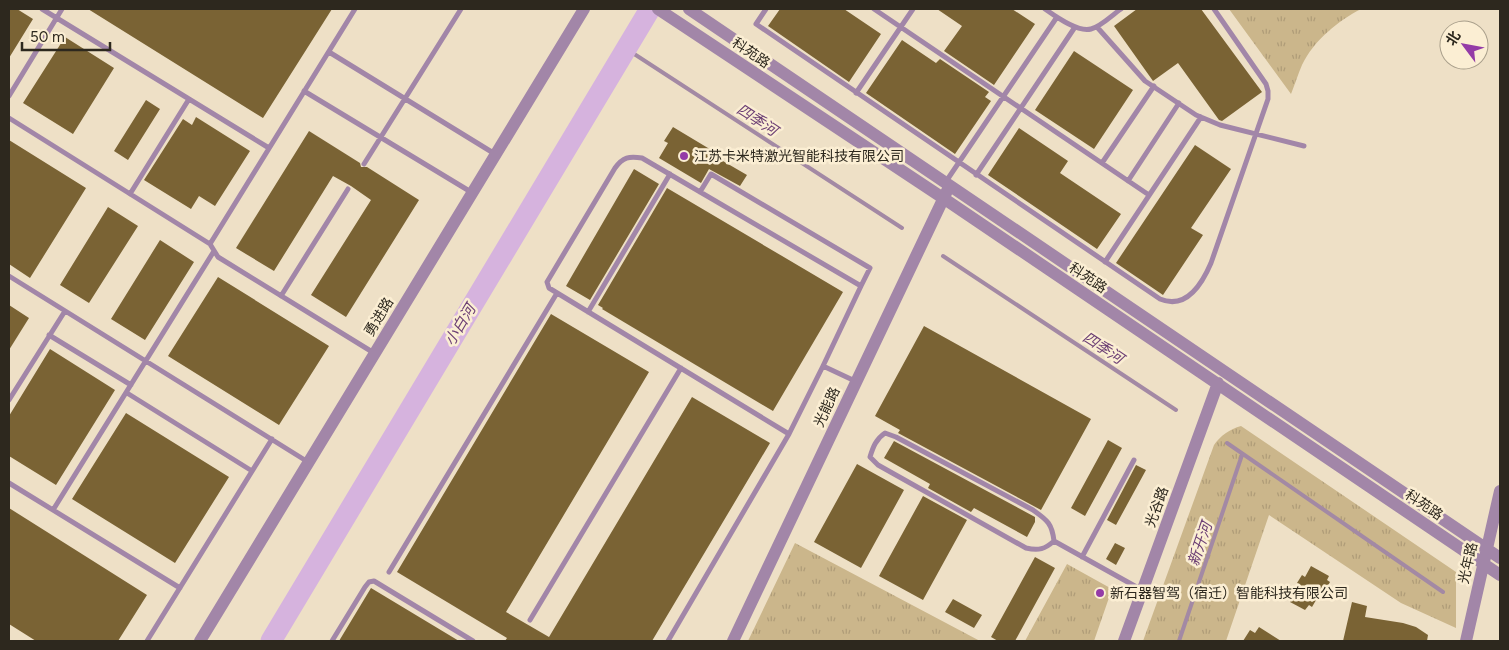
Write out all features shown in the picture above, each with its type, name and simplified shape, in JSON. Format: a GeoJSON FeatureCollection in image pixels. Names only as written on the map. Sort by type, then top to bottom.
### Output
{"type":"FeatureCollection","features":[{"type":"Feature","properties":{"kind":"street","name":"勇进路"},"geometry":{"type":"LineString","coordinates":[[200,641],[584,9]]}},
{"type":"Feature","properties":{"kind":"street","name":"科苑路"},"geometry":{"type":"LineString","coordinates":[[658,9],[943,198],[1500,575]]}},
{"type":"Feature","properties":{"kind":"street","name":"科苑路"},"geometry":{"type":"LineString","coordinates":[[688,9],[1500,558]]}},
{"type":"Feature","properties":{"kind":"street","name":"光能路"},"geometry":{"type":"LineString","coordinates":[[733,641],[943,198],[947,185]]}},
{"type":"Feature","properties":{"kind":"street","name":"光谷路"},"geometry":{"type":"LineString","coordinates":[[1124,641],[1218,383]]}},
{"type":"Feature","properties":{"kind":"street","name":"光年路"},"geometry":{"type":"LineString","coordinates":[[1466,641],[1500,491]]}},
{"type":"Feature","properties":{"kind":"lane"},"geometry":{"type":"LineString","coordinates":[[42,9],[269,148]]}},
{"type":"Feature","properties":{"kind":"lane"},"geometry":{"type":"LineString","coordinates":[[9,96],[62,9]]}},
{"type":"Feature","properties":{"kind":"lane"},"geometry":{"type":"LineString","coordinates":[[210,244],[356,9]]}},
{"type":"Feature","properties":{"kind":"lane"},"geometry":{"type":"LineString","coordinates":[[364,164],[461,9]]}},
{"type":"Feature","properties":{"kind":"lane"},"geometry":{"type":"LineString","coordinates":[[766,9],[756,24],[1104,262],[1166,302],[1180,301],[1194,292],[1211,263],[1268,99],[1266,84],[1214,9]]}},
{"type":"Feature","properties":{"kind":"lane"},"geometry":{"type":"LineString","coordinates":[[874,9],[1149,195]]}},
{"type":"Feature","properties":{"kind":"lane"},"geometry":{"type":"LineString","coordinates":[[856,92],[913,9]]}},
{"type":"Feature","properties":{"kind":"lane"},"geometry":{"type":"LineString","coordinates":[[1045,9],[1075,27],[1084,30],[1096,27],[1121,9]]}},
{"type":"Feature","properties":{"kind":"lane"},"geometry":{"type":"LineString","coordinates":[[947,185],[959,163],[1057,17]]}},
{"type":"Feature","properties":{"kind":"lane"},"geometry":{"type":"LineString","coordinates":[[976,175],[1075,27]]}},
{"type":"Feature","properties":{"kind":"lane"},"geometry":{"type":"LineString","coordinates":[[1096,27],[1142,77],[1201,117],[1220,125],[1304,146]]}},
{"type":"Feature","properties":{"kind":"lane"},"geometry":{"type":"LineString","coordinates":[[329,52],[496,154]]}},
{"type":"Feature","properties":{"kind":"lane"},"geometry":{"type":"LineString","coordinates":[[1102,164],[1154,86]]}},
{"type":"Feature","properties":{"kind":"lane"},"geometry":{"type":"LineString","coordinates":[[304,91],[472,193]]}},
{"type":"Feature","properties":{"kind":"lane"},"geometry":{"type":"LineString","coordinates":[[130,194],[189,99]]}},
{"type":"Feature","properties":{"kind":"lane"},"geometry":{"type":"LineString","coordinates":[[1128,181],[1179,103]]}},
{"type":"Feature","properties":{"kind":"lane"},"geometry":{"type":"LineString","coordinates":[[1104,262],[1201,117]]}},
{"type":"Feature","properties":{"kind":"lane"},"geometry":{"type":"LineString","coordinates":[[9,118],[210,244],[218,257],[375,353]]}},
{"type":"Feature","properties":{"kind":"lane"},"geometry":{"type":"LineString","coordinates":[[789,434],[549,288],[546,282],[615,168],[622,159],[630,156],[642,158],[861,286]]}},
{"type":"Feature","properties":{"kind":"lane"},"geometry":{"type":"LineString","coordinates":[[588,312],[670,174]]}},
{"type":"Feature","properties":{"kind":"lane"},"geometry":{"type":"LineString","coordinates":[[668,641],[789,434],[870,268],[711,174],[700,192]]}},
{"type":"Feature","properties":{"kind":"lane"},"geometry":{"type":"LineString","coordinates":[[282,296],[348,189]]}},
{"type":"Feature","properties":{"kind":"lane"},"geometry":{"type":"LineString","coordinates":[[53,510],[214,251]]}},
{"type":"Feature","properties":{"kind":"lane"},"geometry":{"type":"LineString","coordinates":[[9,276],[309,462]]}},
{"type":"Feature","properties":{"kind":"lane"},"geometry":{"type":"LineString","coordinates":[[389,572],[557,293]]}},
{"type":"Feature","properties":{"kind":"lane"},"geometry":{"type":"LineString","coordinates":[[9,400],[65,311]]}},
{"type":"Feature","properties":{"kind":"lane"},"geometry":{"type":"LineString","coordinates":[[49,335],[131,385]]}},
{"type":"Feature","properties":{"kind":"lane"},"geometry":{"type":"LineString","coordinates":[[823,366],[855,381]]}},
{"type":"Feature","properties":{"kind":"lane"},"geometry":{"type":"LineString","coordinates":[[530,620],[681,368]]}},
{"type":"Feature","properties":{"kind":"lane"},"geometry":{"type":"LineString","coordinates":[[126,393],[252,471]]}},
{"type":"Feature","properties":{"kind":"lane"},"geometry":{"type":"LineString","coordinates":[[885,433],[896,437],[1033,510],[1047,520],[1053,528],[1054,541],[1045,549],[1034,550],[1026,548],[878,465],[870,457],[872,447],[879,437],[885,433]]}},
{"type":"Feature","properties":{"kind":"lane"},"geometry":{"type":"LineString","coordinates":[[147,641],[272,439]]}},
{"type":"Feature","properties":{"kind":"lane"},"geometry":{"type":"LineString","coordinates":[[1082,556],[1134,460]]}},
{"type":"Feature","properties":{"kind":"lane"},"geometry":{"type":"LineString","coordinates":[[9,483],[180,588]]}},
{"type":"Feature","properties":{"kind":"lane"},"geometry":{"type":"LineString","coordinates":[[1054,541],[1142,591]]}},
{"type":"Feature","properties":{"kind":"lane"},"geometry":{"type":"LineString","coordinates":[[332,641],[365,587],[369,582],[374,581],[473,641]]}},
{"type":"Feature","properties":{"kind":"green space"},"geometry":{"type":"Polygon","coordinates":[[[1229,9],[1361,9],[1335,25],[1313,47],[1302,65],[1291,94],[1229,9]]]}},
{"type":"Feature","properties":{"kind":"green space"},"geometry":{"type":"Polygon","coordinates":[[[1241,426],[1456,572],[1456,628],[1401,603],[1269,515],[1226,641],[1143,641],[1214,445],[1226,433],[1241,426]]]}},
{"type":"Feature","properties":{"kind":"green space"},"geometry":{"type":"Polygon","coordinates":[[[795,543],[980,641],[748,641],[795,543]]]}},
{"type":"Feature","properties":{"kind":"green space"},"geometry":{"type":"Polygon","coordinates":[[[1067,564],[1112,589],[1094,641],[1025,641],[1067,564]]]}},
{"type":"Feature","properties":{"kind":"building"},"geometry":{"type":"Polygon","coordinates":[[[9,9],[17,9],[33,19],[9,58],[9,9]]]}},
{"type":"Feature","properties":{"kind":"building"},"geometry":{"type":"Polygon","coordinates":[[[88,9],[332,9],[263,118],[88,9]]]}},
{"type":"Feature","properties":{"kind":"building"},"geometry":{"type":"Polygon","coordinates":[[[780,9],[844,9],[881,34],[849,82],[768,26],[780,9]]]}},
{"type":"Feature","properties":{"kind":"building"},"geometry":{"type":"Polygon","coordinates":[[[937,9],[1012,9],[1035,24],[994,85],[944,51],[962,26],[937,9]]]}},
{"type":"Feature","properties":{"kind":"building"},"geometry":{"type":"Polygon","coordinates":[[[1137,9],[1201,9],[1262,92],[1222,121],[1219,120],[1178,63],[1153,81],[1114,26],[1137,9]]]}},
{"type":"Feature","properties":{"kind":"building"},"geometry":{"type":"Polygon","coordinates":[[[65,37],[114,68],[73,134],[23,103],[65,37]]]}},
{"type":"Feature","properties":{"kind":"building"},"geometry":{"type":"Polygon","coordinates":[[[902,40],[936,63],[940,59],[989,92],[985,97],[991,101],[955,154],[866,93],[902,40]]]}},
{"type":"Feature","properties":{"kind":"building"},"geometry":{"type":"Polygon","coordinates":[[[1074,51],[1133,90],[1094,149],[1035,110],[1074,51]]]}},
{"type":"Feature","properties":{"kind":"building"},"geometry":{"type":"Polygon","coordinates":[[[146,100],[160,109],[128,160],[114,151],[146,100]]]}},
{"type":"Feature","properties":{"kind":"building"},"geometry":{"type":"Polygon","coordinates":[[[196,117],[250,151],[215,206],[199,196],[191,209],[144,180],[183,119],[192,125],[196,117]]]}},
{"type":"Feature","properties":{"kind":"building"},"geometry":{"type":"Polygon","coordinates":[[[673,127],[718,154],[716,157],[747,175],[740,186],[709,169],[701,183],[659,158],[668,143],[664,141],[673,127]]]}},
{"type":"Feature","properties":{"kind":"building"},"geometry":{"type":"Polygon","coordinates":[[[1019,128],[1068,161],[1060,173],[1121,214],[1097,249],[988,175],[1019,128]]]}},
{"type":"Feature","properties":{"kind":"building"},"geometry":{"type":"Polygon","coordinates":[[[309,131],[360,163],[361,167],[367,167],[419,200],[346,317],[311,295],[371,200],[351,186],[333,176],[274,271],[236,248],[309,131]]]}},
{"type":"Feature","properties":{"kind":"building"},"geometry":{"type":"Polygon","coordinates":[[[9,140],[86,188],[30,278],[9,264],[9,140]]]}},
{"type":"Feature","properties":{"kind":"building"},"geometry":{"type":"Polygon","coordinates":[[[1195,145],[1231,169],[1191,228],[1203,235],[1163,295],[1116,263],[1195,145]]]}},
{"type":"Feature","properties":{"kind":"building"},"geometry":{"type":"Polygon","coordinates":[[[634,169],[659,184],[590,300],[566,286],[634,169]]]}},
{"type":"Feature","properties":{"kind":"building"},"geometry":{"type":"Polygon","coordinates":[[[667,188],[843,292],[773,411],[598,305],[667,188]]]}},
{"type":"Feature","properties":{"kind":"building"},"geometry":{"type":"Polygon","coordinates":[[[108,207],[138,226],[89,303],[60,285],[108,207]]]}},
{"type":"Feature","properties":{"kind":"building"},"geometry":{"type":"Polygon","coordinates":[[[160,240],[194,262],[145,340],[111,319],[160,240]]]}},
{"type":"Feature","properties":{"kind":"building"},"geometry":{"type":"Polygon","coordinates":[[[218,277],[329,346],[279,425],[168,356],[218,277]]]}},
{"type":"Feature","properties":{"kind":"building"},"geometry":{"type":"Polygon","coordinates":[[[9,305],[29,318],[9,350],[9,305]]]}},
{"type":"Feature","properties":{"kind":"building"},"geometry":{"type":"Polygon","coordinates":[[[551,314],[649,372],[506,612],[549,637],[692,397],[770,443],[652,641],[505,641],[507,638],[397,572],[551,314]]]}},
{"type":"Feature","properties":{"kind":"building"},"geometry":{"type":"Polygon","coordinates":[[[924,326],[1091,419],[1041,510],[898,433],[900,430],[875,416],[924,326]]]}},
{"type":"Feature","properties":{"kind":"building"},"geometry":{"type":"Polygon","coordinates":[[[50,349],[115,390],[56,485],[9,456],[9,416],[50,349]]]}},
{"type":"Feature","properties":{"kind":"building"},"geometry":{"type":"Polygon","coordinates":[[[126,413],[229,477],[175,563],[72,499],[126,413]]]}},
{"type":"Feature","properties":{"kind":"building"},"geometry":{"type":"Polygon","coordinates":[[[1108,440],[1122,448],[1085,516],[1071,508],[1108,440]]]}},
{"type":"Feature","properties":{"kind":"building"},"geometry":{"type":"Polygon","coordinates":[[[894,441],[1035,517],[1035,522],[1027,537],[974,508],[971,512],[928,488],[930,484],[884,458],[894,441]]]}},
{"type":"Feature","properties":{"kind":"building"},"geometry":{"type":"Polygon","coordinates":[[[857,464],[904,490],[861,568],[814,542],[857,464]]]}},
{"type":"Feature","properties":{"kind":"building"},"geometry":{"type":"Polygon","coordinates":[[[1136,465],[1146,470],[1116,525],[1107,520],[1136,465]]]}},
{"type":"Feature","properties":{"kind":"building"},"geometry":{"type":"Polygon","coordinates":[[[923,496],[967,520],[923,600],[879,576],[923,496]]]}},
{"type":"Feature","properties":{"kind":"building"},"geometry":{"type":"Polygon","coordinates":[[[9,508],[147,595],[118,641],[36,641],[9,624],[9,508]]]}},
{"type":"Feature","properties":{"kind":"building"},"geometry":{"type":"Polygon","coordinates":[[[1115,543],[1125,548],[1116,565],[1106,559],[1115,543]]]}},
{"type":"Feature","properties":{"kind":"building"},"geometry":{"type":"Polygon","coordinates":[[[1035,557],[1055,568],[1015,641],[998,641],[991,637],[1035,557]]]}},
{"type":"Feature","properties":{"kind":"building"},"geometry":{"type":"Polygon","coordinates":[[[1311,566],[1329,576],[1327,580],[1330,582],[1322,597],[1319,595],[1312,607],[1309,605],[1305,610],[1290,602],[1300,584],[1297,583],[1302,575],[1305,577],[1311,566]]]}},
{"type":"Feature","properties":{"kind":"building"},"geometry":{"type":"Polygon","coordinates":[[[371,588],[459,641],[339,641],[371,588]]]}},
{"type":"Feature","properties":{"kind":"building"},"geometry":{"type":"Polygon","coordinates":[[[953,599],[982,615],[974,628],[945,612],[953,599]]]}},
{"type":"Feature","properties":{"kind":"building"},"geometry":{"type":"Polygon","coordinates":[[[1352,602],[1367,606],[1365,617],[1416,627],[1428,635],[1427,641],[1343,641],[1352,602]]]}},
{"type":"Feature","properties":{"kind":"building"},"geometry":{"type":"Polygon","coordinates":[[[1259,627],[1281,641],[1243,641],[1250,630],[1255,633],[1259,627]]]}},
{"type":"Feature","properties":{"kind":"waterway","name":"小白河"},"geometry":{"type":"LineString","coordinates":[[271,641],[650,9]]}},
{"type":"Feature","properties":{"kind":"waterway","name":"四季河"},"geometry":{"type":"LineString","coordinates":[[625,48],[902,228]]}},
{"type":"Feature","properties":{"kind":"waterway","name":"四季河"},"geometry":{"type":"LineString","coordinates":[[943,256],[1176,410]]}},
{"type":"Feature","properties":{"kind":"waterway","name":"四季河"},"geometry":{"type":"LineString","coordinates":[[1227,443],[1443,592]]}},
{"type":"Feature","properties":{"kind":"waterway","name":"新开河"},"geometry":{"type":"LineString","coordinates":[[1179,641],[1242,455]]}},
{"type":"Feature","properties":{"kind":"place","name":"江苏卡米特激光智能科技有限公司"},"geometry":{"type":"Point","coordinates":[684,156]}},
{"type":"Feature","properties":{"kind":"place","name":"新石器智驾（宿迁）智能科技有限公司"},"geometry":{"type":"Point","coordinates":[1100,593]}}]}
